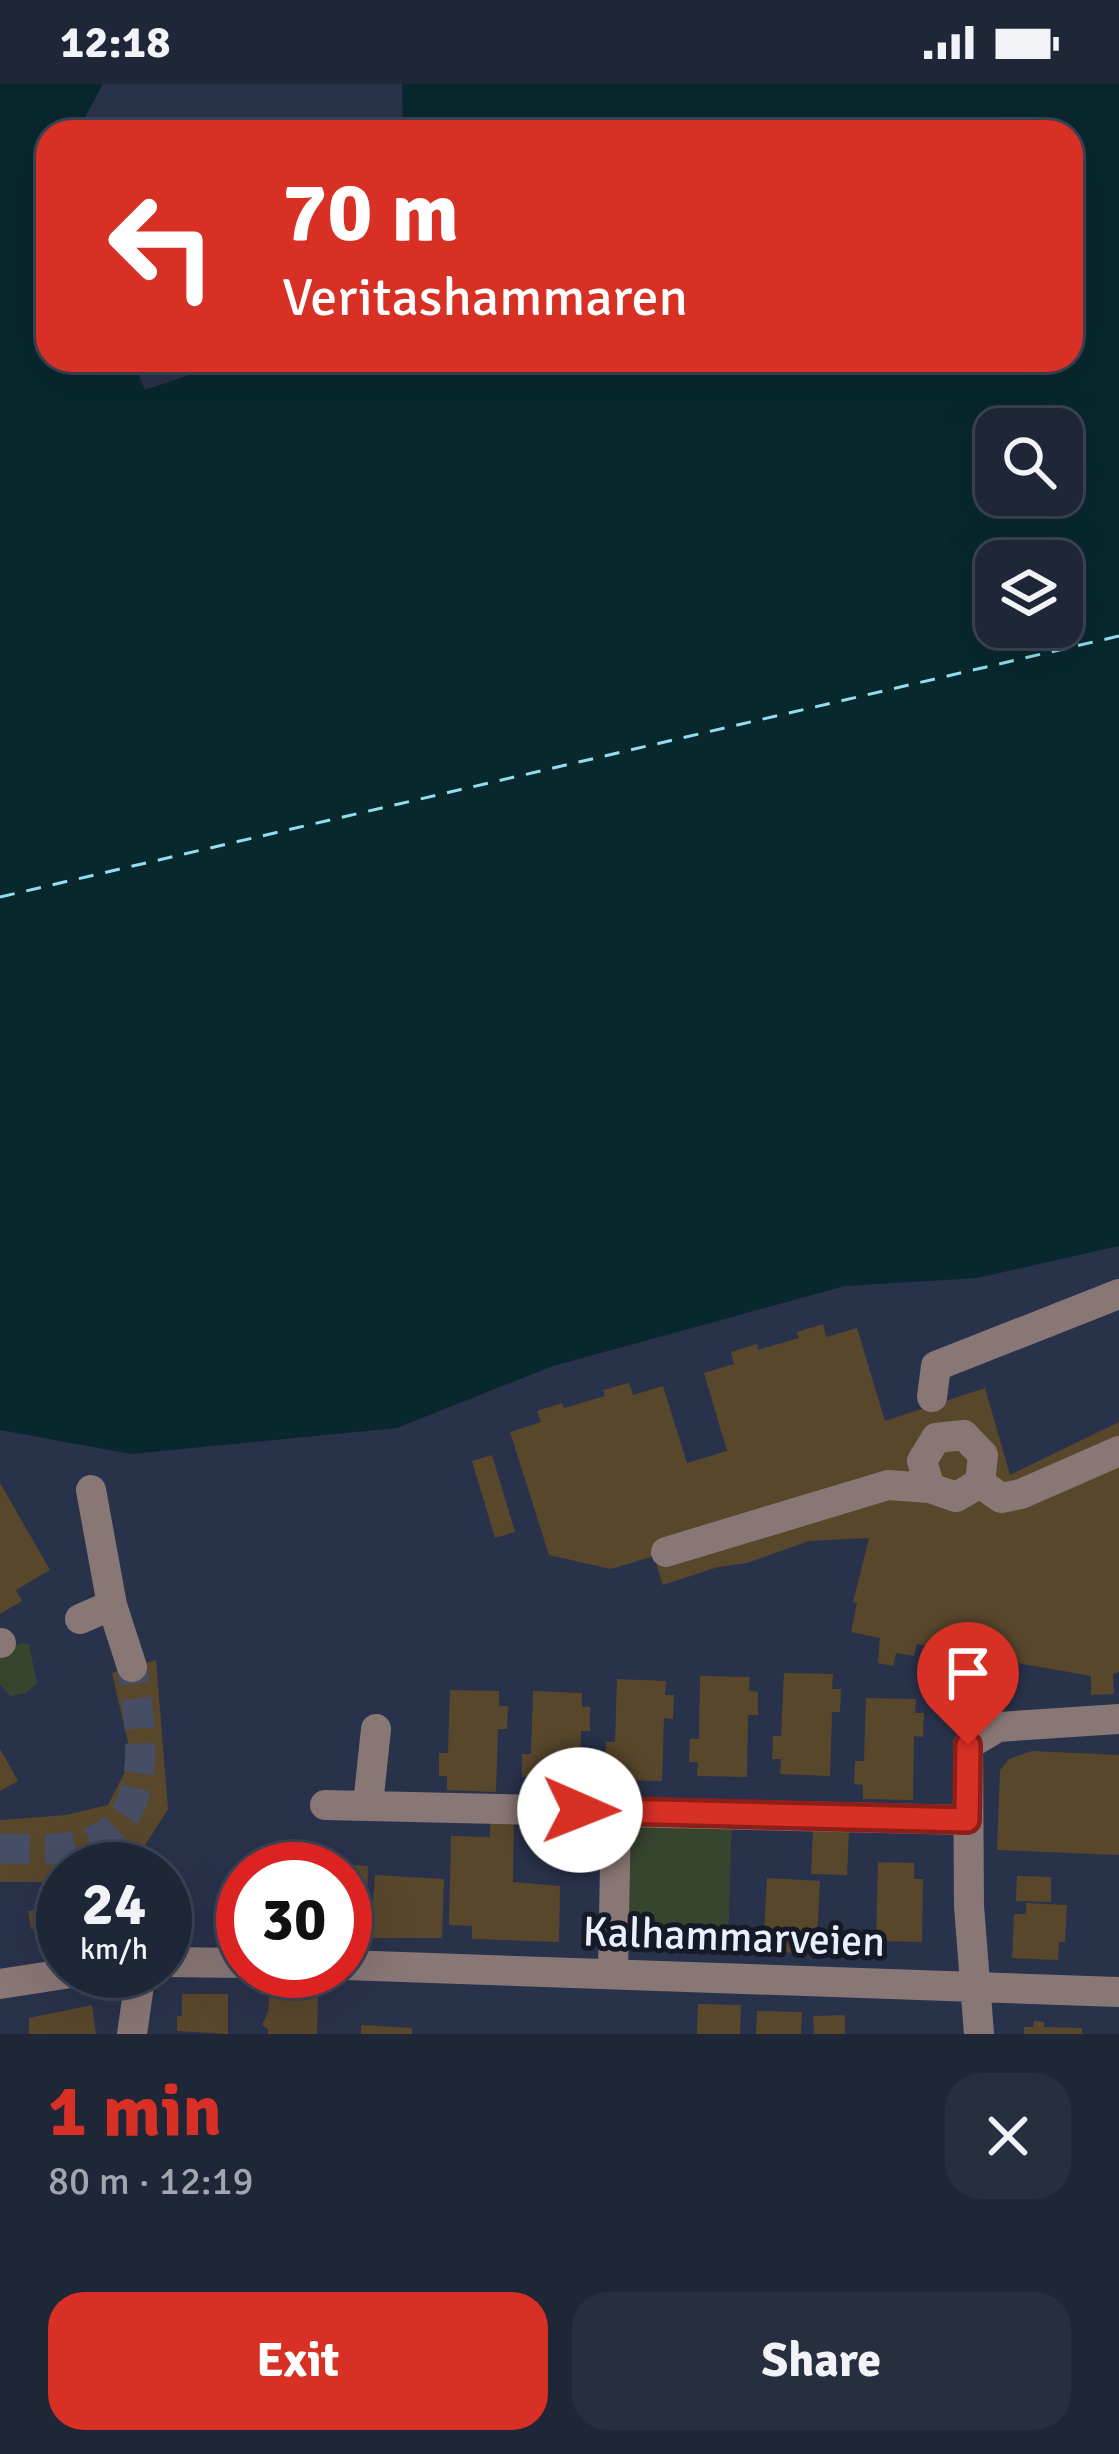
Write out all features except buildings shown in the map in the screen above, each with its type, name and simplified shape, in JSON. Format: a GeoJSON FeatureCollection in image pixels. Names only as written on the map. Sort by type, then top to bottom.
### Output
{"type":"FeatureCollection","features":[{"type":"Feature","properties":{"kind":"street"},"geometry":{"type":"LineString","coordinates":[[932,1397],[936,1366],[1119,1294]]}},
{"type":"Feature","properties":{"kind":"street"},"geometry":{"type":"LineString","coordinates":[[930,1488],[922,1461],[936,1438],[964,1436],[983,1455],[980,1483]]}},
{"type":"Feature","properties":{"kind":"street"},"geometry":{"type":"LineString","coordinates":[[980,1483],[1001,1498],[1021,1494],[1119,1451]]}},
{"type":"Feature","properties":{"kind":"street"},"geometry":{"type":"LineString","coordinates":[[666,1552],[888,1485],[930,1488],[956,1497],[980,1483]]}},
{"type":"Feature","properties":{"kind":"street"},"geometry":{"type":"LineString","coordinates":[[91,1490],[112,1605],[132,1667]]}},
{"type":"Feature","properties":{"kind":"street"},"geometry":{"type":"LineString","coordinates":[[80,1619],[112,1605]]}},
{"type":"Feature","properties":{"kind":"street"},"geometry":{"type":"LineString","coordinates":[[979,2034],[967,1820],[968,1745],[998,1727],[1119,1719]]}},
{"type":"Feature","properties":{"kind":"street"},"geometry":{"type":"LineString","coordinates":[[368,1805],[376,1729]]}},
{"type":"Feature","properties":{"kind":"street"},"geometry":{"type":"LineString","coordinates":[[325,1804],[967,1820]]}},
{"type":"Feature","properties":{"kind":"street"},"geometry":{"type":"LineString","coordinates":[[613,1973],[616,1810]]}},
{"type":"Feature","properties":{"kind":"street","name":"Kalhammarveien"},"geometry":{"type":"LineString","coordinates":[[372,1966],[1119,1992]]}},
{"type":"Feature","properties":{"kind":"street"},"geometry":{"type":"LineString","coordinates":[[0,1984],[36,1978]]}},
{"type":"Feature","properties":{"kind":"street"},"geometry":{"type":"LineString","coordinates":[[132,2034],[137,1998]]}},
{"type":"Feature","properties":{"kind":"shaded area"},"geometry":{"type":"Polygon","coordinates":[[[0,84],[103,84],[85,120],[36,120],[36,372],[137,372],[145,390],[198,372],[1083,372],[1083,120],[403,120],[402,84],[1119,84],[1119,1246],[977,1278],[845,1286],[553,1366],[397,1428],[131,1454],[0,1430],[0,84]]]}},
{"type":"Feature","properties":{"kind":"shaded area"},"geometry":{"type":"Polygon","coordinates":[[[29,1644],[37,1684],[10,1696],[0,1684],[0,1649],[29,1644]]]}},
{"type":"Feature","properties":{"kind":"shaded area"},"geometry":{"type":"Polygon","coordinates":[[[622,1814],[732,1815],[728,1949],[621,1944],[622,1814]]]}},
{"type":"Feature","properties":{"kind":"ferry route"},"geometry":{"type":"LineString","coordinates":[[0,897],[1119,636]]}},
{"type":"Feature","properties":{"kind":"tunnel"},"geometry":{"type":"LineString","coordinates":[[0,1849],[76,1846],[103,1836],[122,1820],[139,1773],[139,1718],[132,1667]]}},
{"type":"Feature","properties":{"kind":"route"},"geometry":{"type":"LineString","coordinates":[[580,1810],[967,1820],[968,1745]]}}]}
